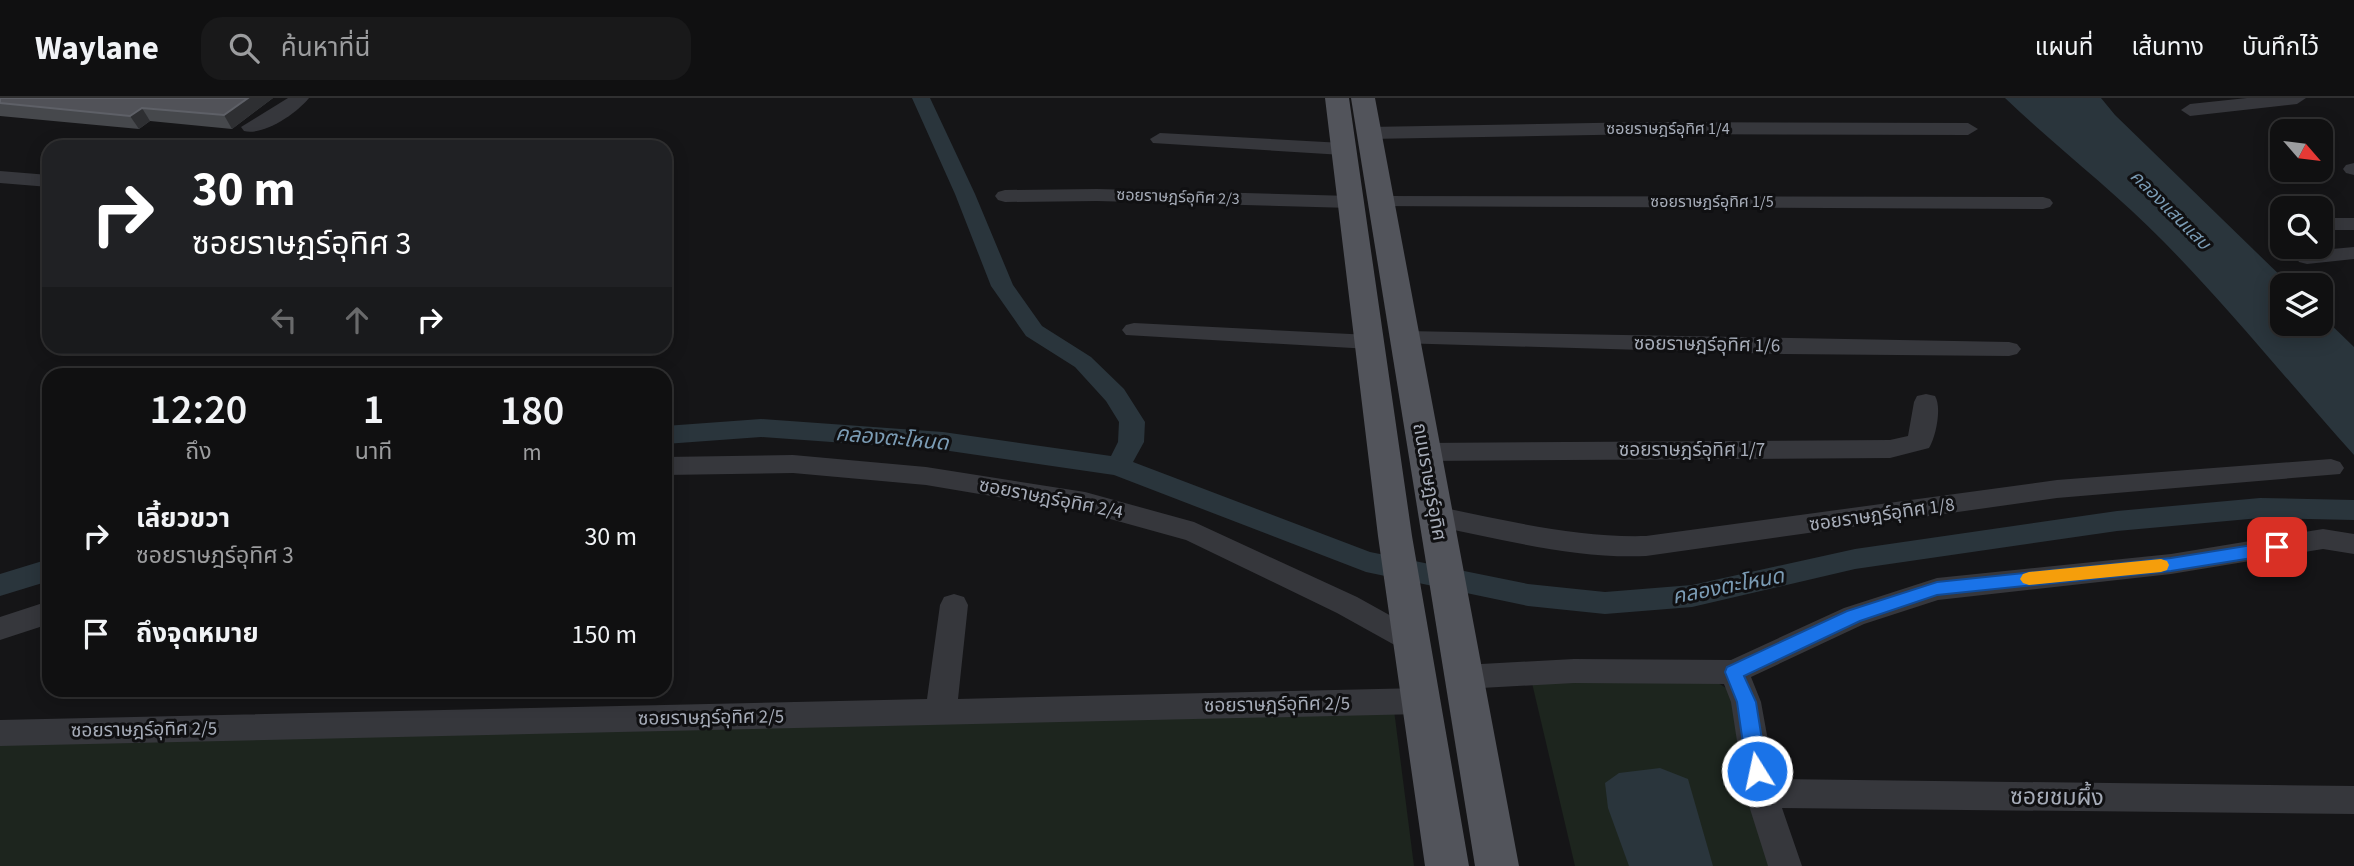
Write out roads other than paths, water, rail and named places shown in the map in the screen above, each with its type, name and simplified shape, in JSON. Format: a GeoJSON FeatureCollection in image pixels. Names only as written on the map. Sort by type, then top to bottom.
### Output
{"type":"FeatureCollection","features":[{"type":"Feature","properties":{"kind":"main road","name":"ถนนราษฎร์อุทิศ"},"geometry":{"type":"LineString","coordinates":[[1337,98],[1395,536],[1447,866]]}},
{"type":"Feature","properties":{"kind":"main road","name":"ถนนราษฎร์อุทิศ"},"geometry":{"type":"LineString","coordinates":[[1363,98],[1497,866]]}},
{"type":"Feature","properties":{"kind":"street"},"geometry":{"type":"LineString","coordinates":[[251,127],[273,117],[300,98]]}},
{"type":"Feature","properties":{"kind":"street"},"geometry":{"type":"LineString","coordinates":[[2190,110],[2297,98]]}},
{"type":"Feature","properties":{"kind":"street","name":"ซอยราษฎร์อุทิศ 1/4"},"geometry":{"type":"LineString","coordinates":[[1368,133],[1649,128],[1968,129]]}},
{"type":"Feature","properties":{"kind":"street"},"geometry":{"type":"LineString","coordinates":[[1160,139],[1343,149]]}},
{"type":"Feature","properties":{"kind":"street"},"geometry":{"type":"LineString","coordinates":[[0,177],[42,180]]}},
{"type":"Feature","properties":{"kind":"street"},"geometry":{"type":"LineString","coordinates":[[1212,181],[1350,195]]}},
{"type":"Feature","properties":{"kind":"street","name":"ซอยราษฎร์อุทิศ 2/3"},"geometry":{"type":"LineString","coordinates":[[1005,197],[1350,195]]}},
{"type":"Feature","properties":{"kind":"street","name":"ซอยราษฎร์อุทิศ 1/5"},"geometry":{"type":"LineString","coordinates":[[1380,202],[2043,203]]}},
{"type":"Feature","properties":{"kind":"street"},"geometry":{"type":"LineString","coordinates":[[2333,224],[2354,224]]}},
{"type":"Feature","properties":{"kind":"street"},"geometry":{"type":"LineString","coordinates":[[2333,255],[2354,253]]}},
{"type":"Feature","properties":{"kind":"street"},"geometry":{"type":"LineString","coordinates":[[1135,330],[1370,342]]}},
{"type":"Feature","properties":{"kind":"street","name":"ซอยราษฎร์อุทิศ 1/6"},"geometry":{"type":"LineString","coordinates":[[1405,338],[2009,349]]}},
{"type":"Feature","properties":{"kind":"street","name":"ซอยราษฎร์อุทิศ 1/7"},"geometry":{"type":"LineString","coordinates":[[1424,452],[1890,449],[1920,442],[1926,402]]}},
{"type":"Feature","properties":{"kind":"street","name":"ซอยราษฎร์อุทิศ 2/4"},"geometry":{"type":"LineString","coordinates":[[672,466],[806,466],[926,476],[1084,502],[1194,532],[1347,605],[1409,630]]}},
{"type":"Feature","properties":{"kind":"street","name":"ซอยราษฎร์อุทิศ 1/8"},"geometry":{"type":"LineString","coordinates":[[1437,529],[1509,531],[1616,547],[1646,546],[2057,489],[2331,468]]}},
{"type":"Feature","properties":{"kind":"street"},"geometry":{"type":"LineString","coordinates":[[1462,677],[1574,671],[1734,672],[1854,616],[1937,589],[2171,564],[2323,539],[2354,544]]}},
{"type":"Feature","properties":{"kind":"street"},"geometry":{"type":"LineString","coordinates":[[941,713],[954,605]]}},
{"type":"Feature","properties":{"kind":"street"},"geometry":{"type":"LineString","coordinates":[[0,629],[42,614]]}},
{"type":"Feature","properties":{"kind":"street"},"geometry":{"type":"LineString","coordinates":[[1734,672],[1746,702],[1761,793],[1785,866]]}},
{"type":"Feature","properties":{"kind":"street","name":"ซอยราษฎร์อุทิศ 2/5"},"geometry":{"type":"LineString","coordinates":[[0,733],[1421,701]]}},
{"type":"Feature","properties":{"kind":"street","name":"ซอยชมผึ้ง"},"geometry":{"type":"LineString","coordinates":[[1761,793],[2354,800]]}},
{"type":"Feature","properties":{"kind":"water","name":"คลองแสนแสบ"},"geometry":{"type":"Polygon","coordinates":[[[2005,98],[2101,98],[2115,115],[2278,273],[2270,273],[2270,336],[2333,336],[2333,327],[2354,347],[2354,455],[2163,241],[2005,98]]]}},
{"type":"Feature","properties":{"kind":"water"},"geometry":{"type":"Polygon","coordinates":[[[1660,768],[1688,779],[1713,866],[1629,866],[1608,808],[1605,783],[1619,773],[1660,768]]]}},
{"type":"Feature","properties":{"kind":"waterway","name":"คลองตะโหนด"},"geometry":{"type":"LineString","coordinates":[[921,98],[965,194],[1002,286],[1034,331],[1083,362],[1115,395],[1132,422],[1131,442],[1118,466]]}},
{"type":"Feature","properties":{"kind":"waterway","name":"คลองตะโหนด"},"geometry":{"type":"LineString","coordinates":[[672,434],[761,428],[943,441],[1118,466]]}},
{"type":"Feature","properties":{"kind":"waterway","name":"คลองตะโหนด"},"geometry":{"type":"LineString","coordinates":[[1118,466],[1366,562],[1528,595],[1605,603],[1692,596],[1855,559],[2117,521],[2260,508],[2354,510]]}},
{"type":"Feature","properties":{"kind":"waterway","name":"คลองตะโหนด"},"geometry":{"type":"LineString","coordinates":[[0,585],[42,572]]}}]}
